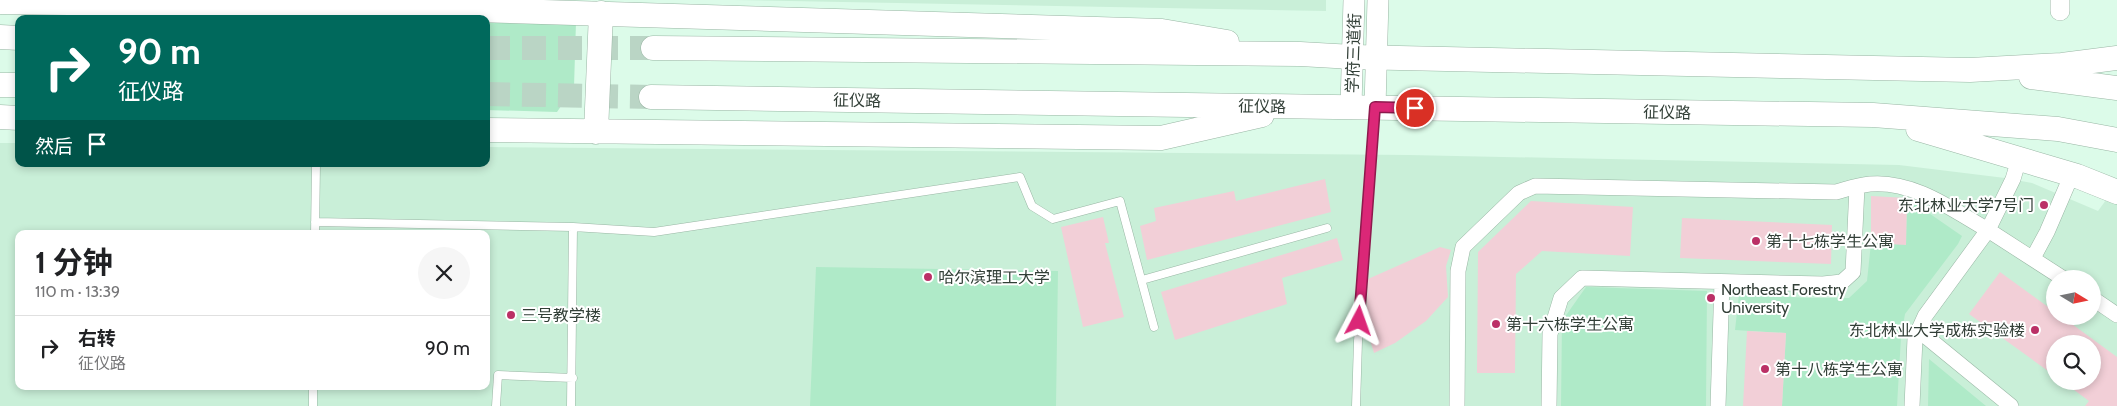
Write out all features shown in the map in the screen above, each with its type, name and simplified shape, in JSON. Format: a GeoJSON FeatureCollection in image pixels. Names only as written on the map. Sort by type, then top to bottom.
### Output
{"type":"FeatureCollection","features":[{"type":"Feature","properties":{"kind":"main road","name":"学府三道街"},"geometry":{"type":"LineString","coordinates":[[1351,106],[1354,0]]}},
{"type":"Feature","properties":{"kind":"main road","name":"学府三道街"},"geometry":{"type":"LineString","coordinates":[[1375,107],[1378,0]]}},
{"type":"Feature","properties":{"kind":"main road"},"geometry":{"type":"LineString","coordinates":[[0,2],[384,13],[601,13],[1162,31],[1300,54]]}},
{"type":"Feature","properties":{"kind":"main road"},"geometry":{"type":"LineString","coordinates":[[596,132],[601,13]]}},
{"type":"Feature","properties":{"kind":"main road"},"geometry":{"type":"LineString","coordinates":[[0,37],[15,38]]}},
{"type":"Feature","properties":{"kind":"main road"},"geometry":{"type":"LineString","coordinates":[[653,48],[1300,54],[1377,58],[1970,70],[2072,64],[2117,58]]}},
{"type":"Feature","properties":{"kind":"main road"},"geometry":{"type":"LineString","coordinates":[[1970,70],[2113,88]]}},
{"type":"Feature","properties":{"kind":"main road"},"geometry":{"type":"LineString","coordinates":[[0,85],[15,85]]}},
{"type":"Feature","properties":{"kind":"main road","name":"征仪路"},"geometry":{"type":"LineString","coordinates":[[651,97],[1873,115]]}},
{"type":"Feature","properties":{"kind":"main road"},"geometry":{"type":"LineString","coordinates":[[490,130],[1161,138],[1299,107]]}},
{"type":"Feature","properties":{"kind":"main road"},"geometry":{"type":"LineString","coordinates":[[1873,115],[2058,129],[2117,140]]}},
{"type":"Feature","properties":{"kind":"main road"},"geometry":{"type":"LineString","coordinates":[[1873,115],[2072,174],[2117,192]]}},
{"type":"Feature","properties":{"kind":"main road"},"geometry":{"type":"LineString","coordinates":[[0,118],[15,118]]}},
{"type":"Feature","properties":{"kind":"street"},"geometry":{"type":"LineString","coordinates":[[1912,406],[1915,338],[1918,330],[1925,316],[1988,230],[2013,179],[2019,158]]}},
{"type":"Feature","properties":{"kind":"street"},"geometry":{"type":"LineString","coordinates":[[2033,258],[2047,232],[2072,174]]}},
{"type":"Feature","properties":{"kind":"street"},"geometry":{"type":"LineString","coordinates":[[1457,406],[1458,270],[1463,247],[1519,193],[1535,186],[1836,192],[1871,184],[1907,187],[1940,202],[2051,270]]}},
{"type":"Feature","properties":{"kind":"street"},"geometry":{"type":"LineString","coordinates":[[1550,406],[1550,334],[1561,298],[1582,278],[1823,284],[1842,282],[1853,272],[1857,187]]}},
{"type":"Feature","properties":{"kind":"street"},"geometry":{"type":"LineString","coordinates":[[1718,406],[1722,282]]}},
{"type":"Feature","properties":{"kind":"street"},"geometry":{"type":"LineString","coordinates":[[2101,304],[2117,315]]}},
{"type":"Feature","properties":{"kind":"street"},"geometry":{"type":"LineString","coordinates":[[1918,330],[2011,406]]}},
{"type":"Feature","properties":{"kind":"lane"},"geometry":{"type":"LineString","coordinates":[[1356,406],[1358,341],[1375,107]]}},
{"type":"Feature","properties":{"kind":"lane"},"geometry":{"type":"LineString","coordinates":[[315,230],[316,167]]}},
{"type":"Feature","properties":{"kind":"lane"},"geometry":{"type":"LineString","coordinates":[[315,222],[573,227],[654,232],[1020,177],[1032,206],[1053,219],[1120,201],[1154,327]]}},
{"type":"Feature","properties":{"kind":"lane"},"geometry":{"type":"LineString","coordinates":[[571,406],[573,227]]}},
{"type":"Feature","properties":{"kind":"lane"},"geometry":{"type":"LineString","coordinates":[[1142,280],[1327,228]]}},
{"type":"Feature","properties":{"kind":"lane"},"geometry":{"type":"LineString","coordinates":[[496,406],[498,375],[572,378]]}},
{"type":"Feature","properties":{"kind":"lane"},"geometry":{"type":"LineString","coordinates":[[313,390],[313,406]]}},
{"type":"Feature","properties":{"kind":"shaded area"},"geometry":{"type":"Polygon","coordinates":[[[733,0],[1326,0],[1326,11],[733,0]]]}},
{"type":"Feature","properties":{"kind":"shaded area"},"geometry":{"type":"Polygon","coordinates":[[[490,20],[576,22],[574,87],[557,112],[490,110],[490,20]]]}},
{"type":"Feature","properties":{"kind":"shaded area","name":"哈尔滨理工大学"},"geometry":{"type":"Polygon","coordinates":[[[0,143],[15,143],[15,167],[490,167],[490,147],[1409,155],[1899,165],[2032,183],[2098,211],[2117,185],[2117,406],[0,406],[0,143]]]}},
{"type":"Feature","properties":{"kind":"shaded area"},"geometry":{"type":"Polygon","coordinates":[[[1907,198],[1962,236],[1905,314],[1901,337],[1897,406],[1782,406],[1786,333],[1735,330],[1739,294],[1849,298],[1867,281],[1871,243],[1906,244],[1907,198]]]}},
{"type":"Feature","properties":{"kind":"shaded area"},"geometry":{"type":"Polygon","coordinates":[[[816,267],[1058,271],[1056,406],[810,406],[816,267]]]}},
{"type":"Feature","properties":{"kind":"shaded area"},"geometry":{"type":"Polygon","coordinates":[[[1586,287],[1707,291],[1706,406],[1561,406],[1562,321],[1586,287]]]}},
{"type":"Feature","properties":{"kind":"shaded area"},"geometry":{"type":"Polygon","coordinates":[[[1929,359],[1986,406],[1928,406],[1929,359]]]}},
{"type":"Feature","properties":{"kind":"building"},"geometry":{"type":"Polygon","coordinates":[[[1325,179],[1331,212],[1147,260],[1140,226],[1156,221],[1154,208],[1234,191],[1236,201],[1325,179]]]}},
{"type":"Feature","properties":{"kind":"building"},"geometry":{"type":"Polygon","coordinates":[[[1871,196],[1907,198],[1906,245],[1871,243],[1871,196]]]}},
{"type":"Feature","properties":{"kind":"building","name":"第十六栋学生公寓"},"geometry":{"type":"Polygon","coordinates":[[[1531,201],[1633,207],[1630,256],[1542,251],[1516,274],[1515,373],[1477,373],[1478,252],[1531,201]]]}},
{"type":"Feature","properties":{"kind":"building"},"geometry":{"type":"Polygon","coordinates":[[[1103,217],[1109,243],[1105,243],[1124,317],[1083,327],[1061,227],[1103,217]]]}},
{"type":"Feature","properties":{"kind":"building","name":"第十七栋学生公寓"},"geometry":{"type":"Polygon","coordinates":[[[1682,218],[1832,225],[1831,264],[1680,258],[1682,218]]]}},
{"type":"Feature","properties":{"kind":"building"},"geometry":{"type":"Polygon","coordinates":[[[1337,238],[1343,260],[1282,278],[1287,304],[1175,340],[1161,292],[1337,238]]]}},
{"type":"Feature","properties":{"kind":"building"},"geometry":{"type":"Polygon","coordinates":[[[1440,247],[1451,250],[1446,266],[1448,297],[1426,321],[1395,343],[1374,353],[1366,327],[1368,279],[1440,247]]]}},
{"type":"Feature","properties":{"kind":"building","name":"东北林业大学成栋实验楼"},"geometry":{"type":"Polygon","coordinates":[[[2000,272],[2046,305],[2046,325],[2073,325],[2087,335],[2046,335],[2046,370],[1969,314],[2000,272]]]}},
{"type":"Feature","properties":{"kind":"building","name":"第十八栋学生公寓"},"geometry":{"type":"Polygon","coordinates":[[[1747,331],[1786,333],[1782,406],[1743,406],[1747,331]]]}},
{"type":"Feature","properties":{"kind":"building","name":"东北林业大学成栋实验楼"},"geometry":{"type":"Polygon","coordinates":[[[2101,345],[2117,357],[2117,406],[2085,406],[2089,401],[2074,390],[2101,390],[2101,345]]]}},
{"type":"Feature","properties":{"kind":"tunnel"},"geometry":{"type":"LineString","coordinates":[[490,48],[653,48]]}},
{"type":"Feature","properties":{"kind":"tunnel"},"geometry":{"type":"LineString","coordinates":[[490,94],[651,97]]}},
{"type":"Feature","properties":{"kind":"place","name":"东北林业大学7号门"},"geometry":{"type":"Point","coordinates":[2044,205]}},
{"type":"Feature","properties":{"kind":"place","name":"第十七栋学生公寓"},"geometry":{"type":"Point","coordinates":[1756,241]}},
{"type":"Feature","properties":{"kind":"place","name":"哈尔滨理工大学"},"geometry":{"type":"Point","coordinates":[928,277]}},
{"type":"Feature","properties":{"kind":"place","name":"Northeast Forestry University"},"geometry":{"type":"Point","coordinates":[1711,298]}},
{"type":"Feature","properties":{"kind":"place","name":"三号教学楼"},"geometry":{"type":"Point","coordinates":[511,315]}},
{"type":"Feature","properties":{"kind":"place","name":"第十六栋学生公寓"},"geometry":{"type":"Point","coordinates":[1496,324]}},
{"type":"Feature","properties":{"kind":"place","name":"东北林业大学成栋实验楼"},"geometry":{"type":"Point","coordinates":[2035,330]}},
{"type":"Feature","properties":{"kind":"place","name":"第十八栋学生公寓"},"geometry":{"type":"Point","coordinates":[1765,369]}},
{"type":"Feature","properties":{"kind":"route"},"geometry":{"type":"LineString","coordinates":[[1359,321],[1375,107],[1415,108]]}}]}
